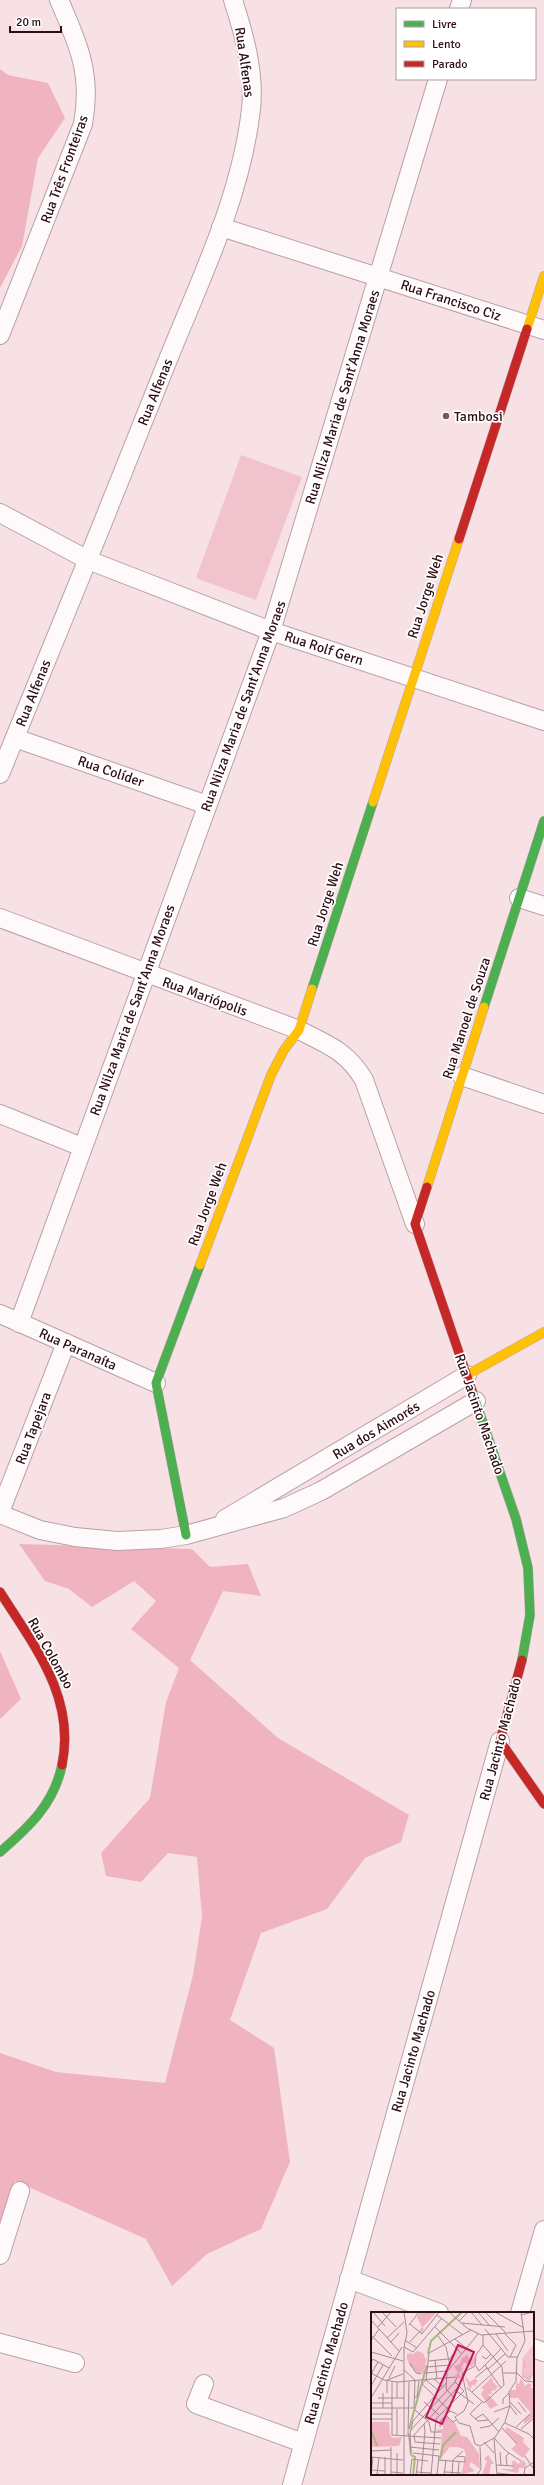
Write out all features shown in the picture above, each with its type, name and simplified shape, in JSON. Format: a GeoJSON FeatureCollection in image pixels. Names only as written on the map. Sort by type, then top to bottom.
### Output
{"type":"FeatureCollection","features":[{"type":"Feature","properties":{"kind":"street","name":"Rua Três Fronteiras"},"geometry":{"type":"LineString","coordinates":[[1,332],[83,124],[87,102],[84,64],[80,46],[59,0]]}},
{"type":"Feature","properties":{"kind":"street","name":"Rua Alfenas"},"geometry":{"type":"LineString","coordinates":[[0,774],[88,560],[221,227],[243,162],[251,106],[246,51],[232,0]]}},
{"type":"Feature","properties":{"kind":"street","name":"Rua Nilza Maria de Sant'Anna Moraes"},"geometry":{"type":"LineString","coordinates":[[19,1323],[271,631],[438,80]]}},
{"type":"Feature","properties":{"kind":"street","name":"Rua Francisco Ciz"},"geometry":{"type":"LineString","coordinates":[[221,227],[536,328]]}},
{"type":"Feature","properties":{"kind":"street","name":"Rua Jorge Weh"},"geometry":{"type":"LineString","coordinates":[[156,1383],[271,1075],[284,1050],[298,1030],[413,678],[536,328],[544,276]]}},
{"type":"Feature","properties":{"kind":"street","name":"Rua Rolf Gern"},"geometry":{"type":"LineString","coordinates":[[0,513],[88,560],[271,631],[544,721]]}},
{"type":"Feature","properties":{"kind":"street","name":"Rua Colíder"},"geometry":{"type":"LineString","coordinates":[[15,738],[208,805]]}},
{"type":"Feature","properties":{"kind":"street","name":"Rua Manoel de Souza"},"geometry":{"type":"LineString","coordinates":[[415,1224],[544,821]]}},
{"type":"Feature","properties":{"kind":"street"},"geometry":{"type":"LineString","coordinates":[[519,898],[544,906]]}},
{"type":"Feature","properties":{"kind":"street","name":"Rua Mariópolis"},"geometry":{"type":"LineString","coordinates":[[0,918],[298,1030]]}},
{"type":"Feature","properties":{"kind":"street","name":"Rua Jacinto Machado"},"geometry":{"type":"LineString","coordinates":[[292,2485],[500,1741],[537,1594],[516,1519],[364,1080],[354,1064],[341,1052],[298,1030]]}},
{"type":"Feature","properties":{"kind":"street"},"geometry":{"type":"LineString","coordinates":[[462,1076],[544,1104]]}},
{"type":"Feature","properties":{"kind":"street"},"geometry":{"type":"LineString","coordinates":[[0,1114],[82,1148]]}},
{"type":"Feature","properties":{"kind":"street","name":"Rua Paranaíta"},"geometry":{"type":"LineString","coordinates":[[0,1314],[156,1383]]}},
{"type":"Feature","properties":{"kind":"street","name":"Rua dos Aimorés"},"geometry":{"type":"LineString","coordinates":[[209,1528],[544,1332]]}},
{"type":"Feature","properties":{"kind":"street","name":"Rua Tapejara"},"geometry":{"type":"LineString","coordinates":[[0,1513],[66,1343]]}},
{"type":"Feature","properties":{"kind":"street"},"geometry":{"type":"LineString","coordinates":[[156,1383],[186,1535]]}},
{"type":"Feature","properties":{"kind":"street","name":"Rua dos Aimorés"},"geometry":{"type":"LineString","coordinates":[[0,1513],[40,1530],[75,1537],[117,1541],[162,1539],[186,1535],[284,1508],[321,1491],[476,1401]]}},
{"type":"Feature","properties":{"kind":"street","name":"Rua Colombo"},"geometry":{"type":"LineString","coordinates":[[0,1592],[51,1675],[60,1696],[66,1718],[67,1738],[66,1758],[53,1794],[44,1809],[31,1824],[0,1852]]}},
{"type":"Feature","properties":{"kind":"street"},"geometry":{"type":"LineString","coordinates":[[500,1741],[543,1800]]}},
{"type":"Feature","properties":{"kind":"street"},"geometry":{"type":"LineString","coordinates":[[0,2255],[20,2191]]}},
{"type":"Feature","properties":{"kind":"street"},"geometry":{"type":"LineString","coordinates":[[520,2312],[544,2230]]}},
{"type":"Feature","properties":{"kind":"street"},"geometry":{"type":"LineString","coordinates":[[349,2280],[435,2312]]}},
{"type":"Feature","properties":{"kind":"street"},"geometry":{"type":"LineString","coordinates":[[0,2343],[75,2363]]}},
{"type":"Feature","properties":{"kind":"street"},"geometry":{"type":"LineString","coordinates":[[534,2348],[544,2352]]}},
{"type":"Feature","properties":{"kind":"street"},"geometry":{"type":"LineString","coordinates":[[204,2384],[196,2404],[303,2443]]}},
{"type":"Feature","properties":{"kind":"shaded area"},"geometry":{"type":"Polygon","coordinates":[[[0,69],[8,75],[48,83],[65,118],[38,158],[22,246],[0,288],[0,69]]]}},
{"type":"Feature","properties":{"kind":"shaded area"},"geometry":{"type":"Polygon","coordinates":[[[241,455],[302,477],[256,600],[196,578],[241,455]]]}},
{"type":"Feature","properties":{"kind":"shaded area"},"geometry":{"type":"Polygon","coordinates":[[[19,1544],[192,1549],[210,1567],[248,1564],[261,1596],[223,1591],[190,1660],[278,1738],[409,1815],[401,1842],[365,1858],[327,1909],[261,1933],[230,2020],[274,2048],[290,2162],[261,2229],[207,2254],[172,2286],[146,2239],[15,2181],[0,2222],[0,2053],[56,2072],[165,2083],[193,1975],[202,1917],[197,1857],[168,1853],[141,1882],[106,1876],[101,1853],[150,1798],[166,1702],[179,1668],[131,1629],[156,1601],[134,1581],[92,1607],[69,1589],[45,1581],[19,1544]]]}},
{"type":"Feature","properties":{"kind":"shaded area"},"geometry":{"type":"Polygon","coordinates":[[[0,1651],[21,1699],[0,1719],[0,1651]]]}},
{"type":"Feature","properties":{"kind":"traffic: fast"},"geometry":{"type":"LineString","coordinates":[[312,989],[373,802]]}},
{"type":"Feature","properties":{"kind":"traffic: fast"},"geometry":{"type":"LineString","coordinates":[[484,1007],[544,821]]}},
{"type":"Feature","properties":{"kind":"traffic: fast"},"geometry":{"type":"LineString","coordinates":[[186,1535],[156,1383],[200,1265]]}},
{"type":"Feature","properties":{"kind":"traffic: fast"},"geometry":{"type":"LineString","coordinates":[[472,1391],[516,1519],[528,1568],[530,1615],[522,1660]]}},
{"type":"Feature","properties":{"kind":"traffic: fast"},"geometry":{"type":"LineString","coordinates":[[0,1852],[30,1824],[47,1803],[53,1792],[62,1765]]}},
{"type":"Feature","properties":{"kind":"traffic: slow"},"geometry":{"type":"LineString","coordinates":[[527,329],[544,276]]}},
{"type":"Feature","properties":{"kind":"traffic: slow"},"geometry":{"type":"LineString","coordinates":[[373,802],[459,539]]}},
{"type":"Feature","properties":{"kind":"traffic: slow"},"geometry":{"type":"LineString","coordinates":[[200,1265],[271,1075],[284,1050],[299,1030],[312,989]]}},
{"type":"Feature","properties":{"kind":"traffic: slow"},"geometry":{"type":"LineString","coordinates":[[427,1187],[484,1007]]}},
{"type":"Feature","properties":{"kind":"traffic: slow"},"geometry":{"type":"LineString","coordinates":[[467,1375],[544,1332]]}},
{"type":"Feature","properties":{"kind":"traffic: jam"},"geometry":{"type":"LineString","coordinates":[[459,539],[527,329]]}},
{"type":"Feature","properties":{"kind":"traffic: jam"},"geometry":{"type":"LineString","coordinates":[[427,1187],[415,1224],[472,1391]]}},
{"type":"Feature","properties":{"kind":"traffic: jam"},"geometry":{"type":"LineString","coordinates":[[0,1592],[38,1653],[49,1673],[58,1695],[63,1717],[65,1740],[62,1765]]}},
{"type":"Feature","properties":{"kind":"traffic: jam"},"geometry":{"type":"LineString","coordinates":[[522,1660],[500,1741],[544,1804]]}},
{"type":"Feature","properties":{"kind":"place","name":"Tambosi"},"geometry":{"type":"Point","coordinates":[446,416]}}]}
